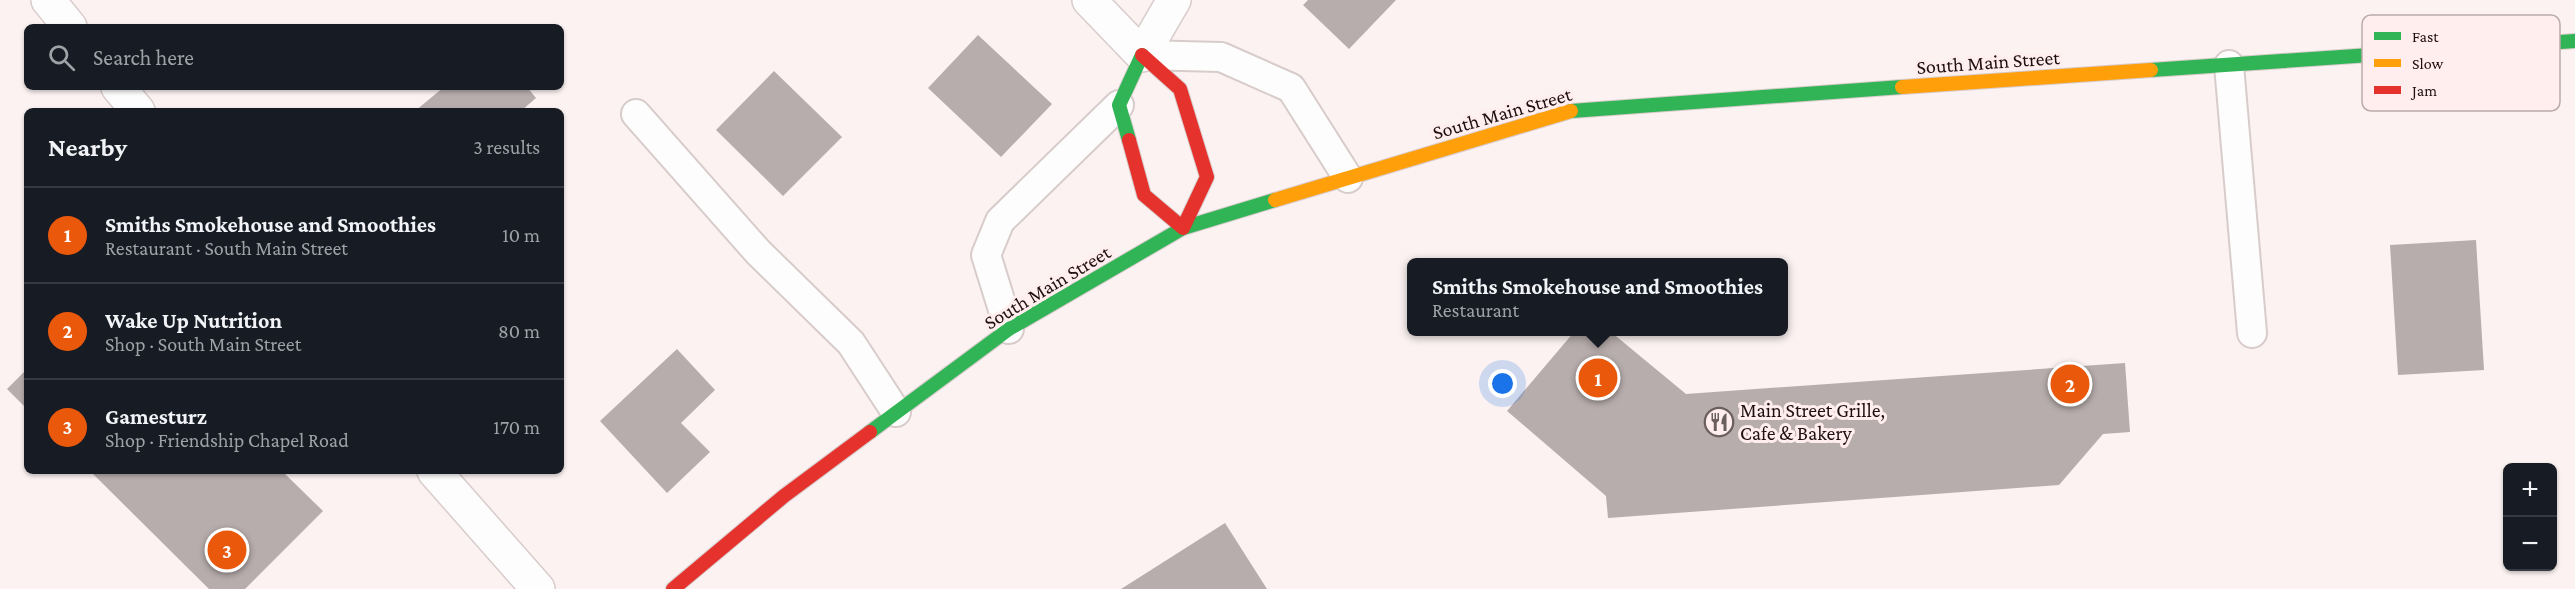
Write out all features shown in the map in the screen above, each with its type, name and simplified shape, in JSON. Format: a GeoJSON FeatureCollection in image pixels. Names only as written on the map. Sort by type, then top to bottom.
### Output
{"type":"FeatureCollection","features":[{"type":"Feature","properties":{"kind":"main road","name":"South Main Street"},"geometry":{"type":"LineString","coordinates":[[2560,42],[2575,41]]}},
{"type":"Feature","properties":{"kind":"main road"},"geometry":{"type":"LineString","coordinates":[[1142,55],[1180,89],[1207,177],[1183,228],[1144,195],[1119,105],[1142,55]]}},
{"type":"Feature","properties":{"kind":"main road","name":"South Main Street"},"geometry":{"type":"LineString","coordinates":[[673,589],[784,496],[1009,329],[1183,228],[1577,110],[2362,56]]}},
{"type":"Feature","properties":{"kind":"street"},"geometry":{"type":"LineString","coordinates":[[48,0],[68,24]]}},
{"type":"Feature","properties":{"kind":"street"},"geometry":{"type":"LineString","coordinates":[[1089,0],[1142,55],[1174,0]]}},
{"type":"Feature","properties":{"kind":"street"},"geometry":{"type":"LineString","coordinates":[[120,90],[136,108]]}},
{"type":"Feature","properties":{"kind":"street"},"geometry":{"type":"LineString","coordinates":[[437,474],[538,589]]}},
{"type":"Feature","properties":{"kind":"lane"},"geometry":{"type":"LineString","coordinates":[[1142,55],[1221,57],[1291,88],[1348,178]]}},
{"type":"Feature","properties":{"kind":"lane"},"geometry":{"type":"LineString","coordinates":[[2229,65],[2252,333]]}},
{"type":"Feature","properties":{"kind":"lane"},"geometry":{"type":"LineString","coordinates":[[1009,329],[986,255],[1000,221],[1119,105]]}},
{"type":"Feature","properties":{"kind":"lane"},"geometry":{"type":"LineString","coordinates":[[636,114],[758,252],[851,343],[896,412]]}},
{"type":"Feature","properties":{"kind":"building"},"geometry":{"type":"Polygon","coordinates":[[[1308,0],[1396,0],[1349,49],[1303,5],[1308,0]]]}},
{"type":"Feature","properties":{"kind":"building"},"geometry":{"type":"Polygon","coordinates":[[[978,35],[1052,104],[1001,157],[928,88],[978,35]]]}},
{"type":"Feature","properties":{"kind":"building"},"geometry":{"type":"Polygon","coordinates":[[[774,71],[842,137],[783,196],[716,130],[774,71]]]}},
{"type":"Feature","properties":{"kind":"building"},"geometry":{"type":"Polygon","coordinates":[[[440,90],[529,90],[536,98],[524,108],[419,108],[440,90]]]}},
{"type":"Feature","properties":{"kind":"building"},"geometry":{"type":"Polygon","coordinates":[[[2476,240],[2484,370],[2398,375],[2390,245],[2476,240]]]}},
{"type":"Feature","properties":{"kind":"building"},"geometry":{"type":"Polygon","coordinates":[[[1571,336],[1616,336],[1686,394],[2125,363],[2130,432],[2103,434],[2059,485],[1608,518],[1606,496],[1507,411],[1571,336]]]}},
{"type":"Feature","properties":{"kind":"building"},"geometry":{"type":"Polygon","coordinates":[[[677,349],[715,390],[681,423],[710,452],[667,493],[600,421],[677,349]]]}},
{"type":"Feature","properties":{"kind":"building"},"geometry":{"type":"Polygon","coordinates":[[[24,372],[24,406],[7,389],[24,372]]]}},
{"type":"Feature","properties":{"kind":"building"},"geometry":{"type":"Polygon","coordinates":[[[93,474],[285,474],[323,511],[245,589],[209,589],[93,474]]]}},
{"type":"Feature","properties":{"kind":"building"},"geometry":{"type":"Polygon","coordinates":[[[1225,523],[1267,589],[1121,589],[1225,523]]]}},
{"type":"Feature","properties":{"kind":"traffic: fast"},"geometry":{"type":"LineString","coordinates":[[2560,42],[2575,41]]}},
{"type":"Feature","properties":{"kind":"traffic: fast"},"geometry":{"type":"LineString","coordinates":[[1129,140],[1119,105],[1142,55]]}},
{"type":"Feature","properties":{"kind":"traffic: fast"},"geometry":{"type":"LineString","coordinates":[[2151,70],[2362,56]]}},
{"type":"Feature","properties":{"kind":"traffic: fast"},"geometry":{"type":"LineString","coordinates":[[1571,111],[1902,87]]}},
{"type":"Feature","properties":{"kind":"traffic: fast"},"geometry":{"type":"LineString","coordinates":[[870,432],[1009,329],[1183,228],[1275,200]]}},
{"type":"Feature","properties":{"kind":"traffic: slow"},"geometry":{"type":"LineString","coordinates":[[1902,87],[2151,70]]}},
{"type":"Feature","properties":{"kind":"traffic: slow"},"geometry":{"type":"LineString","coordinates":[[1275,200],[1571,111]]}},
{"type":"Feature","properties":{"kind":"traffic: jam"},"geometry":{"type":"LineString","coordinates":[[1129,140],[1144,195],[1183,228],[1207,177],[1180,89],[1142,55]]}},
{"type":"Feature","properties":{"kind":"traffic: jam"},"geometry":{"type":"LineString","coordinates":[[673,589],[784,496],[870,432]]}},
{"type":"Feature","properties":{"kind":"place","name":"Smiths Smokehouse and Smoothies"},"geometry":{"type":"Point","coordinates":[1598,378]}},
{"type":"Feature","properties":{"kind":"place","name":"Wake Up Nutrition"},"geometry":{"type":"Point","coordinates":[2070,384]}},
{"type":"Feature","properties":{"kind":"place","name":"Main Street Grille, Cafe & Bakery"},"geometry":{"type":"Point","coordinates":[1719,422]}},
{"type":"Feature","properties":{"kind":"place","name":"Gamesturz"},"geometry":{"type":"Point","coordinates":[227,550]}}]}
